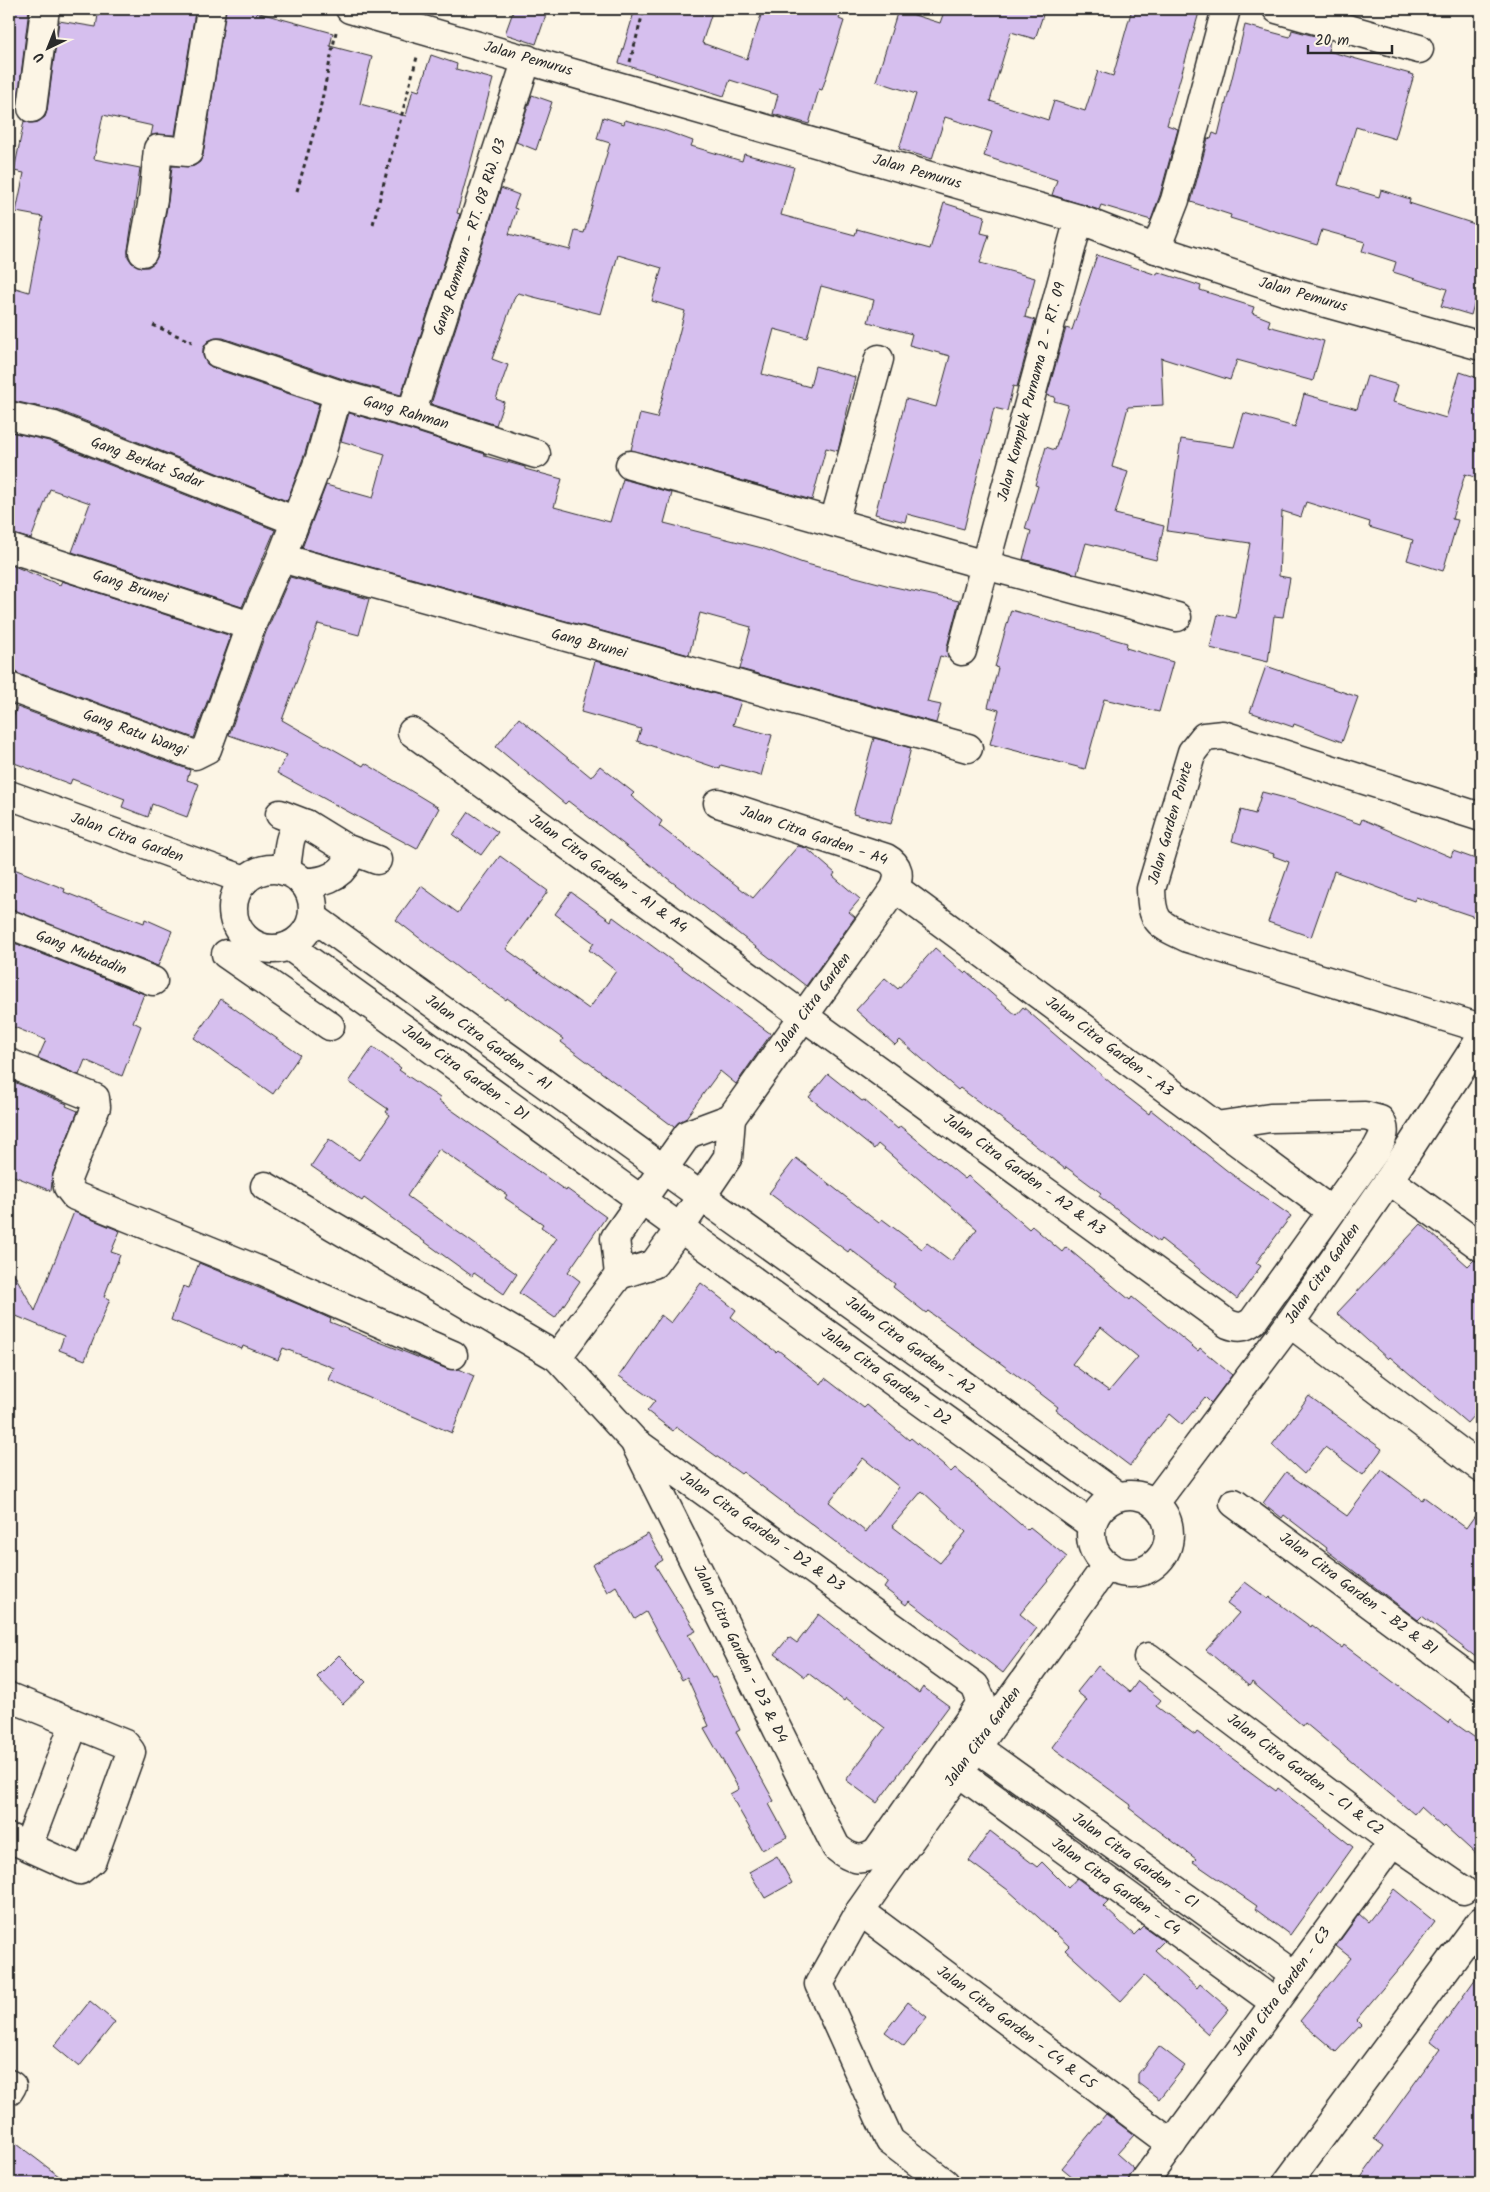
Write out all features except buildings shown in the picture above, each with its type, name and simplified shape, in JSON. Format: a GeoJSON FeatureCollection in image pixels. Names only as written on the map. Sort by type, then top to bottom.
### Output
{"type":"FeatureCollection","features":[{"type":"Feature","properties":{"kind":"street"},"geometry":{"type":"LineString","coordinates":[[32,108],[45,9]]}},
{"type":"Feature","properties":{"kind":"street"},"geometry":{"type":"LineString","coordinates":[[143,252],[153,199],[158,149],[188,152],[211,9]]}},
{"type":"Feature","properties":{"kind":"street"},"geometry":{"type":"LineString","coordinates":[[1156,249],[1175,200],[1226,9]]}},
{"type":"Feature","properties":{"kind":"street"},"geometry":{"type":"LineString","coordinates":[[1277,9],[1419,49]]}},
{"type":"Feature","properties":{"kind":"street","name":"Jalan Pemurus"},"geometry":{"type":"LineString","coordinates":[[343,16],[424,30],[1079,219],[1156,249],[1290,293],[1481,346]]}},
{"type":"Feature","properties":{"kind":"street","name":"Gang Ramman - RT. 08 RW. 03"},"geometry":{"type":"LineString","coordinates":[[411,414],[527,59]]}},
{"type":"Feature","properties":{"kind":"street","name":"Jalan Komplek Purnama 2 - RT. 09"},"geometry":{"type":"LineString","coordinates":[[962,651],[1079,219]]}},
{"type":"Feature","properties":{"kind":"street"},"geometry":{"type":"LineString","coordinates":[[218,354],[338,394],[320,458],[280,561],[251,626]]}},
{"type":"Feature","properties":{"kind":"street"},"geometry":{"type":"LineString","coordinates":[[834,522],[879,359]]}},
{"type":"Feature","properties":{"kind":"street","name":"Gang Rahman"},"geometry":{"type":"LineString","coordinates":[[338,394],[411,414],[536,454]]}},
{"type":"Feature","properties":{"kind":"street","name":"Gang Berkat Sadar"},"geometry":{"type":"LineString","coordinates":[[9,416],[54,426],[283,516]]}},
{"type":"Feature","properties":{"kind":"street"},"geometry":{"type":"LineString","coordinates":[[630,465],[1177,617]]}},
{"type":"Feature","properties":{"kind":"street","name":"Gang Brunei"},"geometry":{"type":"LineString","coordinates":[[9,548],[251,626]]}},
{"type":"Feature","properties":{"kind":"street","name":"Gang Brunei"},"geometry":{"type":"LineString","coordinates":[[280,561],[281,558],[968,748]]}},
{"type":"Feature","properties":{"kind":"street","name":"Gang Ratu Wangi"},"geometry":{"type":"LineString","coordinates":[[9,687],[195,755],[207,749],[251,626]]}},
{"type":"Feature","properties":{"kind":"street","name":"Jalan Citra Garden - A1 & A4"},"geometry":{"type":"LineString","coordinates":[[412,732],[804,1016]]}},
{"type":"Feature","properties":{"kind":"street","name":"Jalan Garden Pointe"},"geometry":{"type":"LineString","coordinates":[[1481,817],[1223,735],[1204,736],[1192,752],[1151,889],[1152,911],[1163,926],[1188,938],[1481,1028]]}},
{"type":"Feature","properties":{"kind":"street","name":"Jalan Citra Garden"},"geometry":{"type":"LineString","coordinates":[[9,795],[245,880]]}},
{"type":"Feature","properties":{"kind":"street","name":"Jalan Citra Garden - A4"},"geometry":{"type":"LineString","coordinates":[[718,803],[886,858],[894,862],[898,869],[897,884]]}},
{"type":"Feature","properties":{"kind":"street"},"geometry":{"type":"LineString","coordinates":[[280,814],[306,824],[344,848],[377,860]]}},
{"type":"Feature","properties":{"kind":"street"},"geometry":{"type":"LineString","coordinates":[[306,824],[292,832],[289,837],[293,876],[309,892],[313,904],[313,917],[308,929],[300,938],[282,947],[262,947],[249,941],[240,931],[234,918],[233,904],[237,891],[245,880],[256,873],[268,869],[293,876],[322,882],[334,876],[349,859],[344,848]]}},
{"type":"Feature","properties":{"kind":"street","name":"Jalan Citra Garden"},"geometry":{"type":"LineString","coordinates":[[731,1118],[897,884]]}},
{"type":"Feature","properties":{"kind":"street","name":"Jalan Citra Garden - A3"},"geometry":{"type":"LineString","coordinates":[[897,884],[1331,1211]]}},
{"type":"Feature","properties":{"kind":"street","name":"Jalan Citra Garden - A1"},"geometry":{"type":"LineString","coordinates":[[313,917],[701,1196]]}},
{"type":"Feature","properties":{"kind":"street","name":"Gang Mubtadin"},"geometry":{"type":"LineString","coordinates":[[9,924],[153,982]]}},
{"type":"Feature","properties":{"kind":"street"},"geometry":{"type":"LineString","coordinates":[[249,941],[244,948],[242,958],[235,961],[330,1026]]}},
{"type":"Feature","properties":{"kind":"street"},"geometry":{"type":"LineString","coordinates":[[268,983],[275,972],[282,947]]}},
{"type":"Feature","properties":{"kind":"street","name":"Jalan Citra Garden - D1"},"geometry":{"type":"LineString","coordinates":[[282,947],[680,1228]]}},
{"type":"Feature","properties":{"kind":"street","name":"Jalan Citra Garden - A2 & A3"},"geometry":{"type":"LineString","coordinates":[[804,1016],[1228,1324],[1237,1327],[1246,1326]]}},
{"type":"Feature","properties":{"kind":"street","name":"Jalan Citra Garden"},"geometry":{"type":"LineString","coordinates":[[1155,1503],[1290,1323],[1389,1180],[1481,1038]]}},
{"type":"Feature","properties":{"kind":"street"},"geometry":{"type":"LineString","coordinates":[[9,1063],[87,1093],[95,1098],[96,1107],[67,1179],[68,1188],[75,1196],[263,1272],[453,1355]]}},
{"type":"Feature","properties":{"kind":"street","name":"Jalan Citra Garden"},"geometry":{"type":"LineString","coordinates":[[1216,1126],[1270,1118],[1365,1116],[1380,1120],[1384,1126],[1382,1139],[1253,1321],[1246,1326]]}},
{"type":"Feature","properties":{"kind":"street"},"geometry":{"type":"LineString","coordinates":[[265,1186],[557,1357],[619,1274],[654,1264],[728,1157],[731,1118],[688,1134],[662,1168],[615,1238],[619,1274]]}},
{"type":"Feature","properties":{"kind":"street"},"geometry":{"type":"LineString","coordinates":[[1389,1180],[1481,1247]]}},
{"type":"Feature","properties":{"kind":"street","name":"Jalan Citra Garden - A2"},"geometry":{"type":"LineString","coordinates":[[701,1196],[1118,1496]]}},
{"type":"Feature","properties":{"kind":"street","name":"Jalan Citra Garden - D2"},"geometry":{"type":"LineString","coordinates":[[680,1228],[1092,1525]]}},
{"type":"Feature","properties":{"kind":"street"},"geometry":{"type":"LineString","coordinates":[[1290,1323],[1481,1468]]}},
{"type":"Feature","properties":{"kind":"street","name":"Jalan Citra Garden - D2 & D3"},"geometry":{"type":"LineString","coordinates":[[557,1357],[634,1441],[970,1680],[980,1693]]}},
{"type":"Feature","properties":{"kind":"street","name":"Jalan Citra Garden - D3 & D4"},"geometry":{"type":"LineString","coordinates":[[634,1441],[836,1848],[854,1859]]}},
{"type":"Feature","properties":{"kind":"street"},"geometry":{"type":"LineString","coordinates":[[1131,1495],[1155,1503],[1163,1512],[1170,1530],[1168,1546],[1162,1558],[1153,1566],[1142,1571],[1130,1573],[1107,1565],[1094,1547],[1091,1536],[1092,1525],[1097,1513],[1106,1503],[1118,1496],[1131,1495]]}},
{"type":"Feature","properties":{"kind":"street","name":"Jalan Citra Garden - B2 & B1"},"geometry":{"type":"LineString","coordinates":[[1234,1503],[1481,1686]]}},
{"type":"Feature","properties":{"kind":"street","name":"Jalan Citra Garden"},"geometry":{"type":"LineString","coordinates":[[945,2183],[890,2141],[819,1984],[860,1911],[1107,1565]]}},
{"type":"Feature","properties":{"kind":"street","name":"Jalan Citra Garden - C1 & C2"},"geometry":{"type":"LineString","coordinates":[[1148,1657],[1393,1842],[1463,1890]]}},
{"type":"Feature","properties":{"kind":"street","name":"Jalan Citra Garden"},"geometry":{"type":"LineString","coordinates":[[854,1859],[867,1858],[877,1852],[978,1709],[981,1700],[980,1693]]}},
{"type":"Feature","properties":{"kind":"street"},"geometry":{"type":"LineString","coordinates":[[9,1698],[125,1744],[131,1752],[92,1860],[80,1870],[19,1842],[74,1724]]}},
{"type":"Feature","properties":{"kind":"street","name":"Jalan Citra Garden - C1"},"geometry":{"type":"LineString","coordinates":[[976,1746],[1294,1975]]}},
{"type":"Feature","properties":{"kind":"street","name":"Jalan Citra Garden - C4"},"geometry":{"type":"LineString","coordinates":[[958,1772],[1274,2002]]}},
{"type":"Feature","properties":{"kind":"street","name":"Jalan Citra Garden - C3"},"geometry":{"type":"LineString","coordinates":[[1143,2183],[1393,1842]]}},
{"type":"Feature","properties":{"kind":"street","name":"Jalan Citra Garden - C4 & C5"},"geometry":{"type":"LineString","coordinates":[[860,1911],[1172,2144]]}},
{"type":"Feature","properties":{"kind":"street"},"geometry":{"type":"LineString","coordinates":[[1287,2183],[1481,1921]]}},
{"type":"Feature","properties":{"kind":"street"},"geometry":{"type":"LineString","coordinates":[[9,2084],[12,2086],[9,2091]]}},
{"type":"Feature","properties":{"kind":"path"},"geometry":{"type":"LineString","coordinates":[[623,87],[644,9]]}},
{"type":"Feature","properties":{"kind":"path"},"geometry":{"type":"LineString","coordinates":[[297,191],[319,114],[343,16]]}},
{"type":"Feature","properties":{"kind":"path"},"geometry":{"type":"LineString","coordinates":[[373,224],[424,30]]}},
{"type":"Feature","properties":{"kind":"path"},"geometry":{"type":"LineString","coordinates":[[153,325],[218,354]]}}]}
